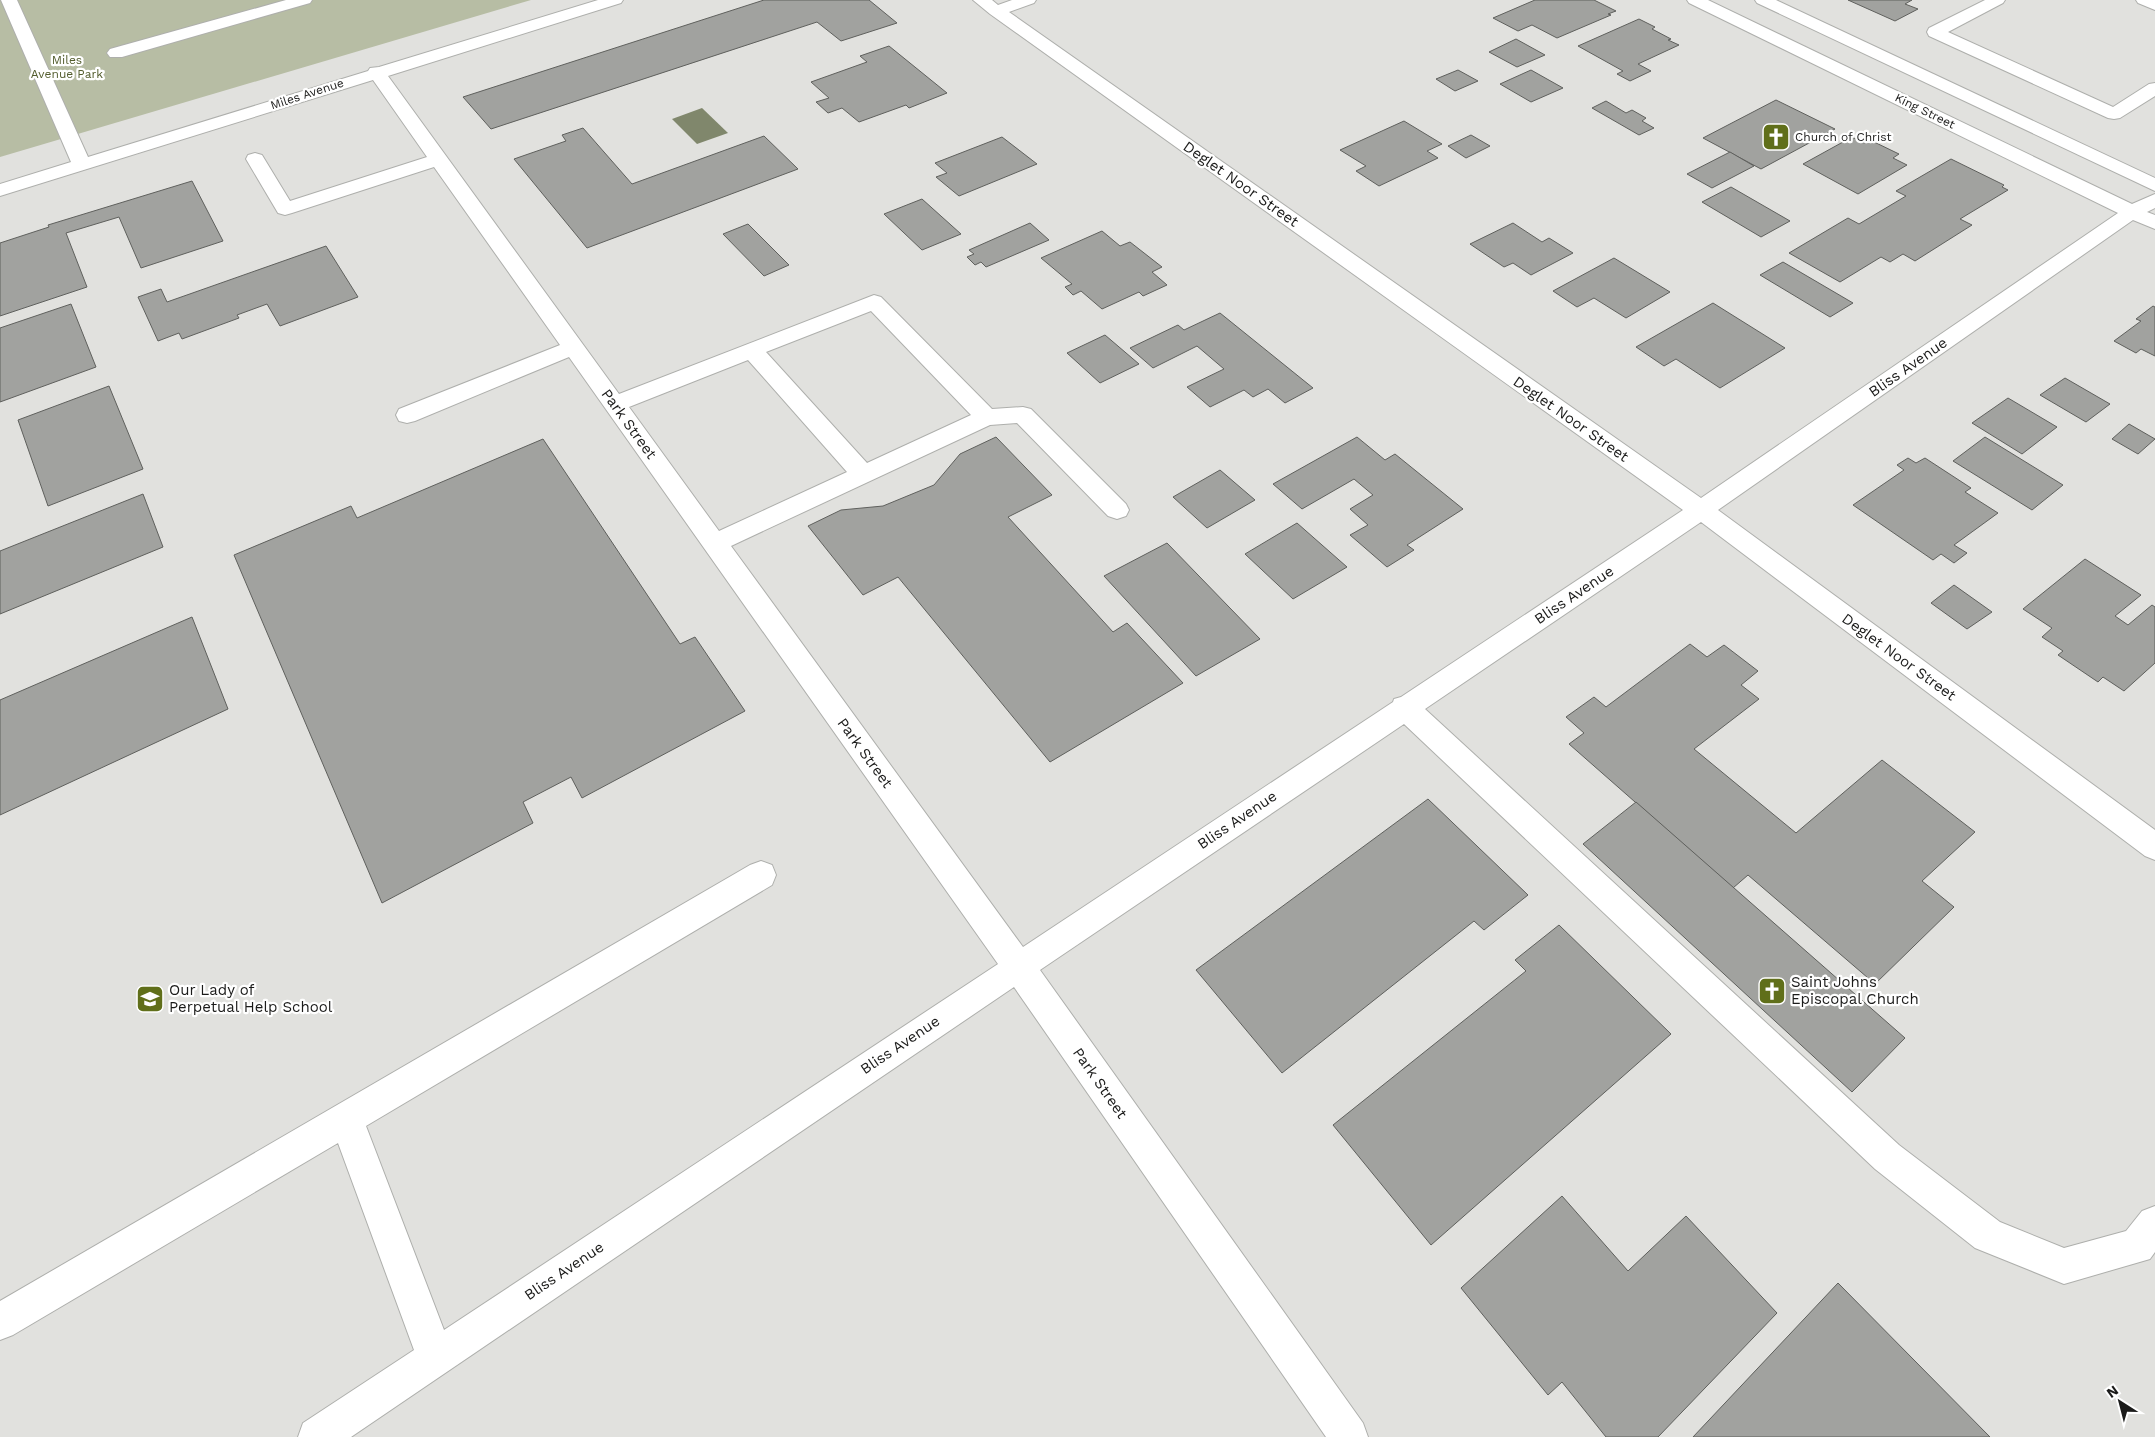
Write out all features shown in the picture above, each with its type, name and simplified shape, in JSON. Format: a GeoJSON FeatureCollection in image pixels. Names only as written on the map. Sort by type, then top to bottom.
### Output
{"type":"FeatureCollection","features":[{"type":"Feature","properties":{"kind":"street"},"geometry":{"type":"LineString","coordinates":[[8,0],[82,165]]}},
{"type":"Feature","properties":{"kind":"street"},"geometry":{"type":"LineString","coordinates":[[116,53],[304,0]]}},
{"type":"Feature","properties":{"kind":"street","name":"Miles Avenue"},"geometry":{"type":"LineString","coordinates":[[0,190],[593,3],[615,0]]}},
{"type":"Feature","properties":{"kind":"street"},"geometry":{"type":"LineString","coordinates":[[989,5],[1028,0]]}},
{"type":"Feature","properties":{"kind":"street","name":"King Street"},"geometry":{"type":"LineString","coordinates":[[1695,0],[2148,211]]}},
{"type":"Feature","properties":{"kind":"street"},"geometry":{"type":"LineString","coordinates":[[1763,0],[2155,185]]}},
{"type":"Feature","properties":{"kind":"street"},"geometry":{"type":"LineString","coordinates":[[1997,0],[1935,32],[2114,114],[2155,88]]}},
{"type":"Feature","properties":{"kind":"street"},"geometry":{"type":"LineString","coordinates":[[2144,0],[2155,4]]}},
{"type":"Feature","properties":{"kind":"street","name":"Deglet Noor Street"},"geometry":{"type":"LineString","coordinates":[[989,5],[1701,510],[2155,847]]}},
{"type":"Feature","properties":{"kind":"street","name":"Park Street"},"geometry":{"type":"LineString","coordinates":[[376,72],[1018,966],[1349,1437]]}},
{"type":"Feature","properties":{"kind":"street"},"geometry":{"type":"LineString","coordinates":[[254,159],[285,209],[439,158]]}},
{"type":"Feature","properties":{"kind":"street","name":"Bliss Avenue"},"geometry":{"type":"LineString","coordinates":[[317,1437],[1404,707],[2148,211]]}},
{"type":"Feature","properties":{"kind":"street"},"geometry":{"type":"LineString","coordinates":[[615,404],[874,302],[986,417]]}},
{"type":"Feature","properties":{"kind":"street"},"geometry":{"type":"LineString","coordinates":[[407,415],[574,347]]}},
{"type":"Feature","properties":{"kind":"street"},"geometry":{"type":"LineString","coordinates":[[752,350],[862,474]]}},
{"type":"Feature","properties":{"kind":"street"},"geometry":{"type":"LineString","coordinates":[[714,543],[986,417],[1023,415],[1117,510]]}},
{"type":"Feature","properties":{"kind":"street"},"geometry":{"type":"LineString","coordinates":[[1404,707],[1887,1156],[1988,1235],[2064,1266],[2137,1246],[2155,1224]]}},
{"type":"Feature","properties":{"kind":"street"},"geometry":{"type":"LineString","coordinates":[[0,1322],[761,875]]}},
{"type":"Feature","properties":{"kind":"street"},"geometry":{"type":"LineString","coordinates":[[346,1119],[435,1357]]}},
{"type":"Feature","properties":{"kind":"green space","name":"Miles Avenue Park"},"geometry":{"type":"Polygon","coordinates":[[[0,0],[531,0],[0,157],[0,0]]]}},
{"type":"Feature","properties":{"kind":"shaded area"},"geometry":{"type":"Polygon","coordinates":[[[702,108],[728,133],[697,144],[672,119],[702,108]]]}},
{"type":"Feature","properties":{"kind":"building"},"geometry":{"type":"Polygon","coordinates":[[[764,0],[869,0],[897,23],[841,41],[817,22],[491,129],[463,97],[764,0]]]}},
{"type":"Feature","properties":{"kind":"building"},"geometry":{"type":"Polygon","coordinates":[[[1535,0],[1594,0],[1616,11],[1608,14],[1611,15],[1557,38],[1532,25],[1518,31],[1493,18],[1535,0]]]}},
{"type":"Feature","properties":{"kind":"building"},"geometry":{"type":"Polygon","coordinates":[[[1848,0],[1912,0],[1905,4],[1918,9],[1895,21],[1848,0]]]}},
{"type":"Feature","properties":{"kind":"building"},"geometry":{"type":"Polygon","coordinates":[[[1639,19],[1655,27],[1652,29],[1679,45],[1638,64],[1651,71],[1630,81],[1617,74],[1623,71],[1578,46],[1639,19]]]}},
{"type":"Feature","properties":{"kind":"building"},"geometry":{"type":"Polygon","coordinates":[[[1516,39],[1545,55],[1517,67],[1489,52],[1516,39]]]}},
{"type":"Feature","properties":{"kind":"building"},"geometry":{"type":"Polygon","coordinates":[[[889,46],[947,93],[909,108],[906,105],[859,122],[842,108],[828,113],[816,102],[829,98],[811,82],[867,62],[860,56],[889,46]]]}},
{"type":"Feature","properties":{"kind":"building"},"geometry":{"type":"Polygon","coordinates":[[[1458,70],[1478,81],[1455,91],[1436,79],[1458,70]]]}},
{"type":"Feature","properties":{"kind":"building"},"geometry":{"type":"Polygon","coordinates":[[[1531,70],[1563,88],[1531,102],[1500,84],[1531,70]]]}},
{"type":"Feature","properties":{"kind":"building"},"geometry":{"type":"Polygon","coordinates":[[[1776,100],[1835,129],[1761,169],[1703,138],[1776,100]]]}},
{"type":"Feature","properties":{"kind":"building"},"geometry":{"type":"Polygon","coordinates":[[[1606,101],[1626,113],[1632,110],[1646,118],[1642,121],[1654,128],[1639,135],[1592,108],[1606,101]]]}},
{"type":"Feature","properties":{"kind":"building"},"geometry":{"type":"Polygon","coordinates":[[[1404,121],[1442,144],[1427,151],[1438,158],[1379,186],[1356,171],[1366,166],[1340,150],[1404,121]]]}},
{"type":"Feature","properties":{"kind":"building"},"geometry":{"type":"Polygon","coordinates":[[[583,128],[632,184],[764,136],[798,169],[587,248],[514,159],[566,141],[562,135],[583,128]]]}},
{"type":"Feature","properties":{"kind":"building"},"geometry":{"type":"Polygon","coordinates":[[[1471,135],[1490,146],[1466,158],[1448,146],[1471,135]]]}},
{"type":"Feature","properties":{"kind":"building"},"geometry":{"type":"Polygon","coordinates":[[[1002,137],[1037,164],[959,196],[936,177],[947,173],[935,163],[1002,137]]]}},
{"type":"Feature","properties":{"kind":"building"},"geometry":{"type":"Polygon","coordinates":[[[1852,137],[1864,143],[1870,140],[1899,154],[1893,158],[1907,165],[1858,194],[1803,164],[1852,137]]]}},
{"type":"Feature","properties":{"kind":"building"},"geometry":{"type":"Polygon","coordinates":[[[1730,152],[1754,166],[1712,188],[1687,174],[1730,152]]]}},
{"type":"Feature","properties":{"kind":"building"},"geometry":{"type":"Polygon","coordinates":[[[1951,159],[2004,185],[2002,187],[2008,190],[1960,219],[1972,225],[1915,261],[1903,254],[1890,262],[1881,257],[1840,282],[1789,253],[1848,218],[1859,224],[1906,196],[1896,191],[1951,159]]]}},
{"type":"Feature","properties":{"kind":"building"},"geometry":{"type":"Polygon","coordinates":[[[192,181],[223,241],[141,268],[119,217],[66,233],[87,287],[0,316],[0,243],[49,227],[48,225],[192,181]]]}},
{"type":"Feature","properties":{"kind":"building"},"geometry":{"type":"Polygon","coordinates":[[[1731,187],[1790,221],[1761,237],[1702,202],[1731,187]]]}},
{"type":"Feature","properties":{"kind":"building"},"geometry":{"type":"Polygon","coordinates":[[[922,199],[961,234],[922,250],[884,214],[922,199]]]}},
{"type":"Feature","properties":{"kind":"building"},"geometry":{"type":"Polygon","coordinates":[[[1030,223],[1049,240],[986,267],[981,262],[975,265],[967,257],[974,254],[969,250],[1030,223]]]}},
{"type":"Feature","properties":{"kind":"building"},"geometry":{"type":"Polygon","coordinates":[[[1513,223],[1542,242],[1549,238],[1573,253],[1531,275],[1513,263],[1504,267],[1470,244],[1513,223]]]}},
{"type":"Feature","properties":{"kind":"building"},"geometry":{"type":"Polygon","coordinates":[[[748,224],[789,265],[764,276],[723,234],[748,224]]]}},
{"type":"Feature","properties":{"kind":"building"},"geometry":{"type":"Polygon","coordinates":[[[1102,231],[1120,246],[1130,242],[1162,267],[1152,272],[1167,285],[1143,296],[1139,292],[1102,309],[1081,291],[1073,295],[1065,287],[1072,284],[1041,258],[1102,231]]]}},
{"type":"Feature","properties":{"kind":"building"},"geometry":{"type":"Polygon","coordinates":[[[326,246],[358,297],[280,326],[267,304],[237,315],[239,318],[182,339],[179,333],[158,341],[138,297],[161,289],[167,302],[326,246]]]}},
{"type":"Feature","properties":{"kind":"building"},"geometry":{"type":"Polygon","coordinates":[[[1614,258],[1670,292],[1626,318],[1594,298],[1577,307],[1553,291],[1614,258]]]}},
{"type":"Feature","properties":{"kind":"building"},"geometry":{"type":"Polygon","coordinates":[[[1783,262],[1853,303],[1830,317],[1760,275],[1783,262]]]}},
{"type":"Feature","properties":{"kind":"building"},"geometry":{"type":"Polygon","coordinates":[[[1713,303],[1785,348],[1720,388],[1676,359],[1664,366],[1636,347],[1713,303]]]}},
{"type":"Feature","properties":{"kind":"building"},"geometry":{"type":"Polygon","coordinates":[[[71,304],[96,367],[0,402],[0,328],[71,304]]]}},
{"type":"Feature","properties":{"kind":"building"},"geometry":{"type":"Polygon","coordinates":[[[2153,306],[2155,307],[2155,356],[2141,349],[2136,353],[2114,341],[2141,321],[2136,319],[2153,306]]]}},
{"type":"Feature","properties":{"kind":"building"},"geometry":{"type":"Polygon","coordinates":[[[1220,313],[1313,388],[1285,403],[1268,389],[1253,397],[1244,390],[1210,407],[1187,387],[1224,369],[1197,346],[1153,368],[1130,348],[1178,325],[1184,330],[1220,313]]]}},
{"type":"Feature","properties":{"kind":"building"},"geometry":{"type":"Polygon","coordinates":[[[1105,335],[1139,364],[1100,383],[1067,353],[1105,335]]]}},
{"type":"Feature","properties":{"kind":"building"},"geometry":{"type":"Polygon","coordinates":[[[2065,378],[2110,404],[2086,422],[2040,395],[2065,378]]]}},
{"type":"Feature","properties":{"kind":"building"},"geometry":{"type":"Polygon","coordinates":[[[109,386],[143,469],[48,506],[18,420],[109,386]]]}},
{"type":"Feature","properties":{"kind":"building"},"geometry":{"type":"Polygon","coordinates":[[[2008,398],[2057,427],[2022,454],[1972,423],[2008,398]]]}},
{"type":"Feature","properties":{"kind":"building"},"geometry":{"type":"Polygon","coordinates":[[[2129,424],[2155,439],[2138,454],[2112,439],[2129,424]]]}},
{"type":"Feature","properties":{"kind":"building"},"geometry":{"type":"Polygon","coordinates":[[[996,437],[1052,495],[1008,517],[1113,632],[1127,623],[1183,683],[1050,762],[898,577],[863,595],[808,526],[841,510],[883,506],[934,485],[960,454],[996,437]]]}},
{"type":"Feature","properties":{"kind":"building"},"geometry":{"type":"Polygon","coordinates":[[[1357,437],[1385,460],[1395,454],[1463,509],[1407,545],[1414,550],[1387,567],[1350,535],[1368,525],[1350,509],[1373,495],[1354,479],[1302,509],[1273,484],[1357,437]]]}},
{"type":"Feature","properties":{"kind":"building"},"geometry":{"type":"Polygon","coordinates":[[[1985,437],[2063,485],[2032,510],[1953,461],[1985,437]]]}},
{"type":"Feature","properties":{"kind":"building"},"geometry":{"type":"Polygon","coordinates":[[[543,439],[680,644],[695,637],[745,711],[582,798],[571,777],[523,802],[533,823],[382,903],[234,555],[351,506],[357,518],[543,439]]]}},
{"type":"Feature","properties":{"kind":"building"},"geometry":{"type":"Polygon","coordinates":[[[1908,458],[1916,463],[1925,458],[1971,488],[1965,492],[1998,513],[1954,545],[1967,553],[1954,563],[1941,554],[1933,560],[1853,505],[1904,470],[1897,465],[1908,458]]]}},
{"type":"Feature","properties":{"kind":"building"},"geometry":{"type":"Polygon","coordinates":[[[1220,470],[1255,500],[1207,528],[1173,497],[1220,470]]]}},
{"type":"Feature","properties":{"kind":"building"},"geometry":{"type":"Polygon","coordinates":[[[143,494],[163,547],[0,614],[0,551],[143,494]]]}},
{"type":"Feature","properties":{"kind":"building"},"geometry":{"type":"Polygon","coordinates":[[[1297,523],[1347,567],[1293,599],[1245,554],[1297,523]]]}},
{"type":"Feature","properties":{"kind":"building"},"geometry":{"type":"Polygon","coordinates":[[[1167,543],[1260,639],[1196,676],[1104,576],[1167,543]]]}},
{"type":"Feature","properties":{"kind":"building"},"geometry":{"type":"Polygon","coordinates":[[[2085,559],[2141,595],[2115,616],[2128,625],[2152,605],[2155,607],[2155,663],[2124,691],[2103,677],[2098,682],[2058,655],[2063,651],[2042,637],[2052,628],[2023,609],[2085,559]]]}},
{"type":"Feature","properties":{"kind":"building"},"geometry":{"type":"Polygon","coordinates":[[[1954,585],[1992,612],[1967,629],[1931,603],[1954,585]]]}},
{"type":"Feature","properties":{"kind":"building"},"geometry":{"type":"Polygon","coordinates":[[[192,617],[228,709],[0,815],[0,700],[192,617]]]}},
{"type":"Feature","properties":{"kind":"building"},"geometry":{"type":"Polygon","coordinates":[[[1690,644],[1707,657],[1724,645],[1758,671],[1741,685],[1759,699],[1694,749],[1796,833],[1882,760],[1975,832],[1922,881],[1954,907],[1875,984],[1748,875],[1733,888],[1569,744],[1584,733],[1566,717],[1594,697],[1606,707],[1690,644]]]}},
{"type":"Feature","properties":{"kind":"building"},"geometry":{"type":"Polygon","coordinates":[[[1428,799],[1528,895],[1484,930],[1474,921],[1282,1073],[1196,970],[1428,799]]]}},
{"type":"Feature","properties":{"kind":"building"},"geometry":{"type":"Polygon","coordinates":[[[1636,802],[1905,1038],[1852,1092],[1583,844],[1636,802]]]}},
{"type":"Feature","properties":{"kind":"building"},"geometry":{"type":"Polygon","coordinates":[[[1559,925],[1671,1034],[1431,1245],[1333,1125],[1526,971],[1515,960],[1559,925]]]}},
{"type":"Feature","properties":{"kind":"building"},"geometry":{"type":"Polygon","coordinates":[[[1562,1196],[1628,1271],[1686,1216],[1777,1313],[1658,1437],[1606,1437],[1562,1382],[1548,1395],[1461,1288],[1562,1196]]]}},
{"type":"Feature","properties":{"kind":"building"},"geometry":{"type":"Polygon","coordinates":[[[1838,1283],[1990,1437],[1693,1437],[1838,1283]]]}},
{"type":"Feature","properties":{"kind":"place","name":"Church of Christ"},"geometry":{"type":"Point","coordinates":[1776,137]}},
{"type":"Feature","properties":{"kind":"place","name":"Saint Johns Episcopal Church"},"geometry":{"type":"Point","coordinates":[1772,991]}},
{"type":"Feature","properties":{"kind":"place","name":"Our Lady of Perpetual Help School"},"geometry":{"type":"Point","coordinates":[150,999]}}]}
